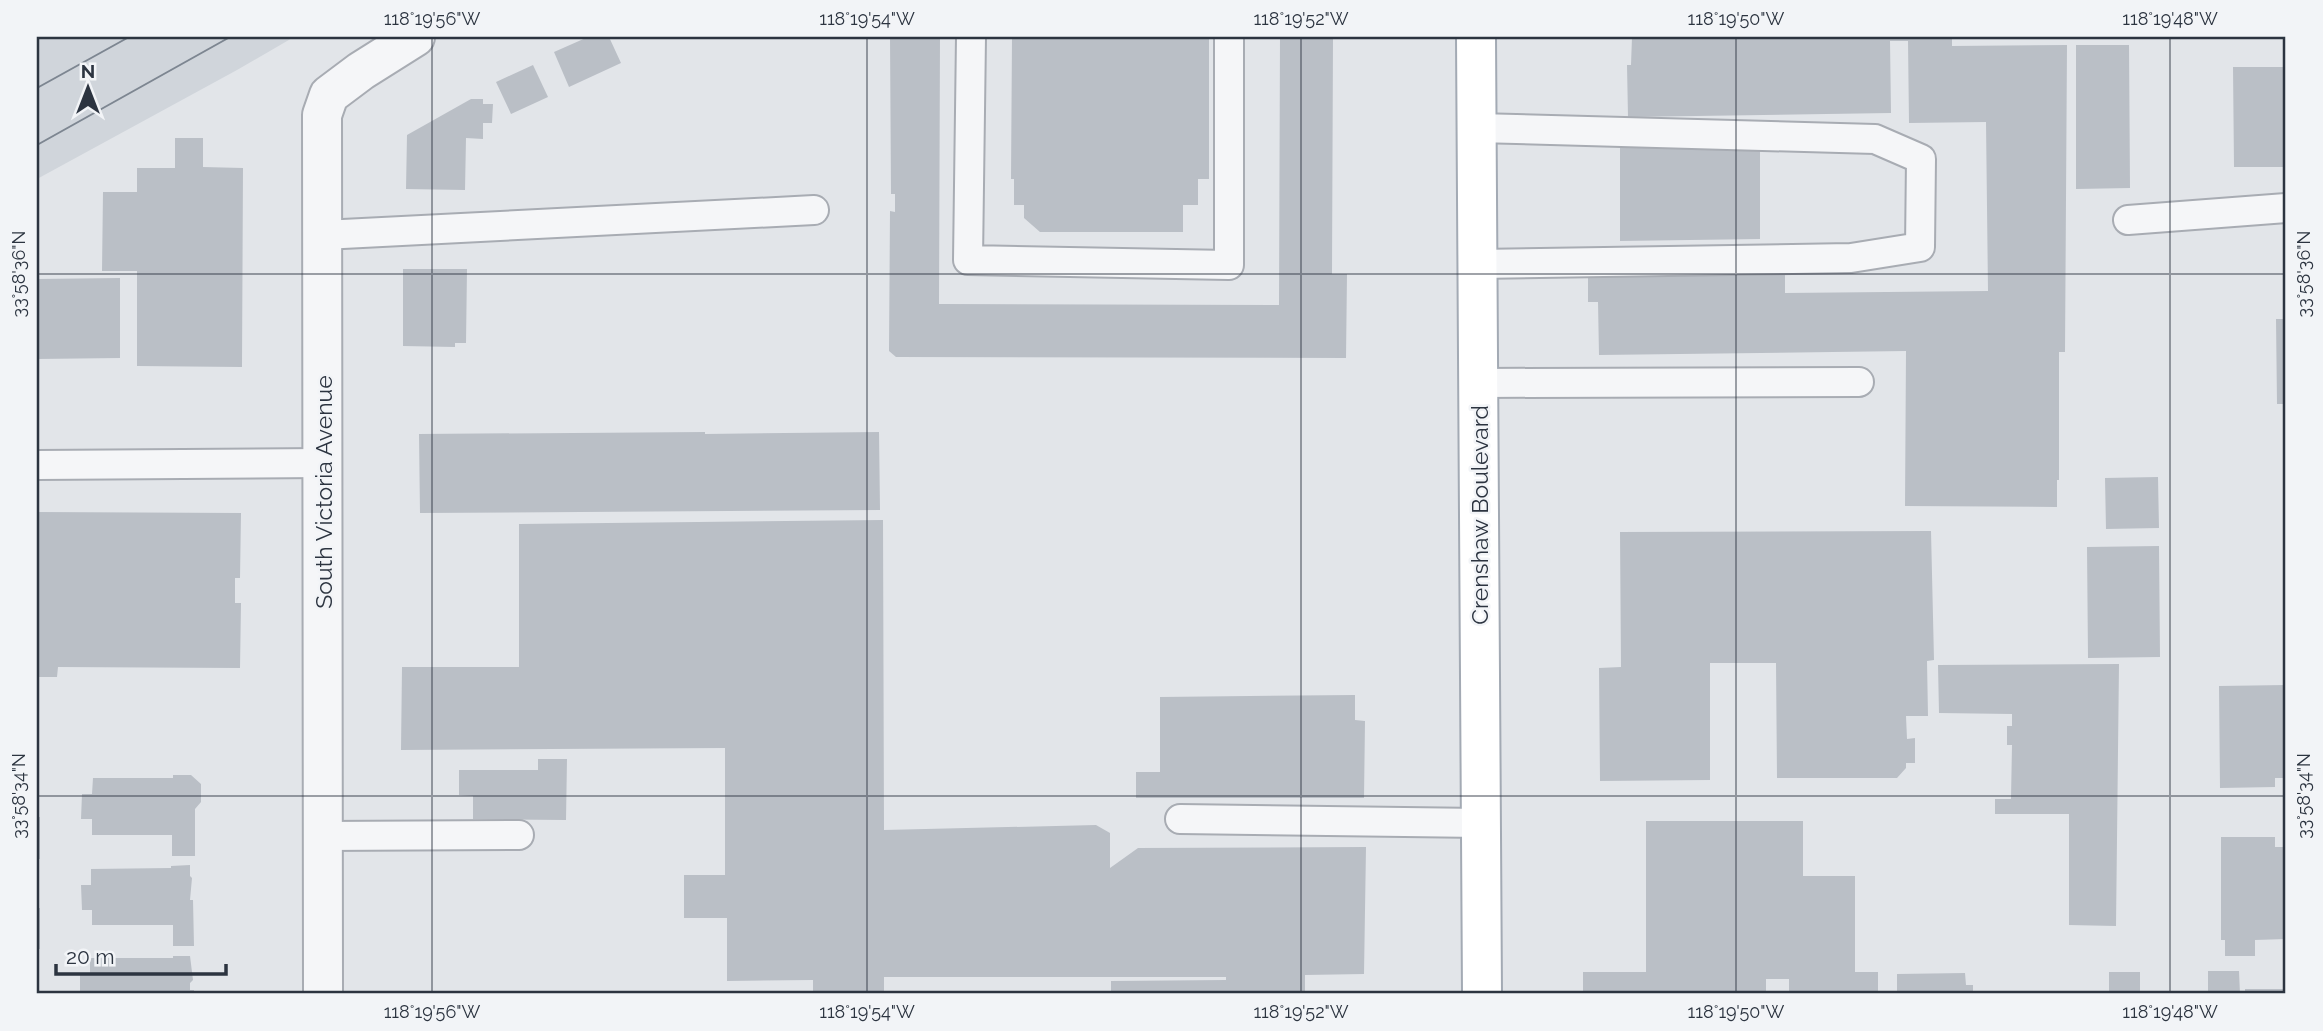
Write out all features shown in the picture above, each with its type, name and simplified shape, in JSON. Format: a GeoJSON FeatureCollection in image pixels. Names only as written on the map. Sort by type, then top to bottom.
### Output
{"type":"FeatureCollection","features":[{"type":"Feature","properties":{"kind":"main road","name":"Crenshaw Boulevard"},"geometry":{"type":"LineString","coordinates":[[1476,37],[1482,994]]}},
{"type":"Feature","properties":{"kind":"street","name":"South Victoria Avenue"},"geometry":{"type":"LineString","coordinates":[[323,994],[322,115],[329,95],[360,71],[415,37]]}},
{"type":"Feature","properties":{"kind":"lane"},"geometry":{"type":"LineString","coordinates":[[971,37],[968,260],[1229,265],[1229,37]]}},
{"type":"Feature","properties":{"kind":"lane"},"geometry":{"type":"LineString","coordinates":[[1477,128],[1875,139],[1921,159],[1920,247],[1851,258],[1478,264]]}},
{"type":"Feature","properties":{"kind":"lane"},"geometry":{"type":"LineString","coordinates":[[2128,219],[2286,208]]}},
{"type":"Feature","properties":{"kind":"lane"},"geometry":{"type":"LineString","coordinates":[[323,236],[814,210]]}},
{"type":"Feature","properties":{"kind":"lane"},"geometry":{"type":"LineString","coordinates":[[1478,383],[1859,382]]}},
{"type":"Feature","properties":{"kind":"lane"},"geometry":{"type":"LineString","coordinates":[[37,465],[323,463]]}},
{"type":"Feature","properties":{"kind":"lane"},"geometry":{"type":"LineString","coordinates":[[1180,819],[1481,823]]}},
{"type":"Feature","properties":{"kind":"lane"},"geometry":{"type":"LineString","coordinates":[[323,836],[519,835]]}},
{"type":"Feature","properties":{"kind":"shaded area"},"geometry":{"type":"Polygon","coordinates":[[[43,37],[294,37],[37,179],[37,40],[43,37]]]}},
{"type":"Feature","properties":{"kind":"building"},"geometry":{"type":"Polygon","coordinates":[[[588,37],[609,37],[621,63],[569,87],[554,52],[588,37]]]}},
{"type":"Feature","properties":{"kind":"building"},"geometry":{"type":"Polygon","coordinates":[[[890,37],[940,37],[939,304],[1279,305],[1280,37],[1333,37],[1332,274],[1347,274],[1346,358],[896,357],[889,351],[890,211],[895,212],[895,194],[891,194],[890,37]]]}},
{"type":"Feature","properties":{"kind":"building"},"geometry":{"type":"Polygon","coordinates":[[[1012,37],[1209,37],[1209,179],[1198,179],[1198,205],[1183,205],[1183,232],[1040,232],[1024,218],[1024,205],[1014,205],[1014,179],[1011,179],[1012,37]]]}},
{"type":"Feature","properties":{"kind":"building"},"geometry":{"type":"Polygon","coordinates":[[[1632,37],[1952,37],[1952,46],[2067,45],[2065,352],[2059,352],[2057,507],[1905,506],[1906,351],[1599,355],[1598,302],[1588,302],[1588,271],[1785,269],[1785,293],[1988,291],[1986,122],[1909,123],[1908,41],[1890,41],[1891,113],[1628,117],[1627,65],[1631,65],[1632,37]]]}},
{"type":"Feature","properties":{"kind":"building"},"geometry":{"type":"Polygon","coordinates":[[[2076,45],[2129,45],[2130,188],[2076,189],[2076,45]]]}},
{"type":"Feature","properties":{"kind":"building"},"geometry":{"type":"Polygon","coordinates":[[[533,65],[548,97],[511,114],[496,82],[533,65]]]}},
{"type":"Feature","properties":{"kind":"building"},"geometry":{"type":"Polygon","coordinates":[[[2233,67],[2286,67],[2286,167],[2234,167],[2233,67]]]}},
{"type":"Feature","properties":{"kind":"building"},"geometry":{"type":"Polygon","coordinates":[[[471,99],[483,99],[483,104],[493,104],[492,123],[483,123],[483,139],[466,138],[465,190],[406,189],[407,135],[471,99]]]}},
{"type":"Feature","properties":{"kind":"building"},"geometry":{"type":"Polygon","coordinates":[[[175,138],[203,138],[203,167],[243,168],[242,367],[137,366],[137,271],[102,271],[103,192],[137,192],[137,168],[175,168],[175,138]]]}},
{"type":"Feature","properties":{"kind":"building"},"geometry":{"type":"Polygon","coordinates":[[[1760,145],[1760,239],[1620,241],[1620,147],[1760,145]]]}},
{"type":"Feature","properties":{"kind":"building"},"geometry":{"type":"Polygon","coordinates":[[[403,269],[467,269],[466,343],[455,343],[455,347],[403,346],[403,269]]]}},
{"type":"Feature","properties":{"kind":"building"},"geometry":{"type":"Polygon","coordinates":[[[120,278],[120,358],[37,359],[37,279],[120,278]]]}},
{"type":"Feature","properties":{"kind":"building"},"geometry":{"type":"Polygon","coordinates":[[[2276,319],[2286,319],[2286,404],[2277,404],[2276,319]]]}},
{"type":"Feature","properties":{"kind":"building"},"geometry":{"type":"Polygon","coordinates":[[[879,432],[880,510],[420,513],[419,434],[879,432]]]}},
{"type":"Feature","properties":{"kind":"building"},"geometry":{"type":"Polygon","coordinates":[[[2158,477],[2159,528],[2106,529],[2105,478],[2158,477]]]}},
{"type":"Feature","properties":{"kind":"building"},"geometry":{"type":"Polygon","coordinates":[[[37,512],[241,513],[240,578],[235,578],[235,603],[241,603],[240,668],[58,667],[57,677],[37,677],[37,512]]]}},
{"type":"Feature","properties":{"kind":"building"},"geometry":{"type":"Polygon","coordinates":[[[883,520],[884,830],[1096,825],[1110,833],[1110,868],[1138,848],[1366,847],[1364,974],[1305,975],[1305,994],[1111,994],[1111,981],[1226,980],[1226,977],[884,977],[884,994],[813,994],[813,980],[727,981],[727,918],[684,918],[684,875],[725,875],[725,748],[401,750],[402,667],[519,667],[519,524],[883,520]]]}},
{"type":"Feature","properties":{"kind":"building"},"geometry":{"type":"Polygon","coordinates":[[[1931,531],[1934,660],[1927,661],[1928,716],[1906,716],[1907,739],[1915,738],[1915,763],[1906,763],[1906,768],[1897,778],[1777,778],[1776,663],[1710,663],[1710,780],[1600,781],[1599,668],[1621,667],[1620,532],[1931,531]]]}},
{"type":"Feature","properties":{"kind":"building"},"geometry":{"type":"Polygon","coordinates":[[[2159,546],[2160,657],[2088,658],[2087,547],[2159,546]]]}},
{"type":"Feature","properties":{"kind":"building"},"geometry":{"type":"Polygon","coordinates":[[[2119,664],[2116,926],[2069,925],[2069,814],[1995,814],[1995,799],[2011,799],[2012,745],[2007,745],[2007,726],[2012,726],[2012,714],[1939,713],[1938,665],[2119,664]]]}},
{"type":"Feature","properties":{"kind":"building"},"geometry":{"type":"Polygon","coordinates":[[[2286,685],[2286,778],[2275,778],[2275,787],[2220,788],[2219,686],[2286,685]]]}},
{"type":"Feature","properties":{"kind":"building"},"geometry":{"type":"Polygon","coordinates":[[[1355,695],[1355,720],[1365,721],[1364,798],[1136,798],[1136,772],[1160,772],[1160,697],[1355,695]]]}},
{"type":"Feature","properties":{"kind":"building"},"geometry":{"type":"Polygon","coordinates":[[[538,759],[567,759],[566,820],[473,819],[473,796],[459,795],[459,770],[538,770],[538,759]]]}},
{"type":"Feature","properties":{"kind":"building"},"geometry":{"type":"Polygon","coordinates":[[[173,775],[191,775],[201,784],[201,802],[195,809],[195,856],[172,856],[172,835],[92,835],[92,819],[81,819],[82,794],[92,794],[93,778],[173,778],[173,775]]]}},
{"type":"Feature","properties":{"kind":"building"},"geometry":{"type":"Polygon","coordinates":[[[37,817],[40,817],[40,859],[37,859],[37,817]]]}},
{"type":"Feature","properties":{"kind":"building"},"geometry":{"type":"Polygon","coordinates":[[[1646,821],[1803,821],[1803,876],[1855,876],[1855,972],[1878,972],[1878,994],[1789,994],[1789,979],[1766,979],[1766,994],[1583,994],[1583,972],[1646,972],[1646,821]]]}},
{"type":"Feature","properties":{"kind":"building"},"geometry":{"type":"Polygon","coordinates":[[[2221,837],[2275,837],[2275,847],[2286,847],[2286,939],[2255,940],[2255,956],[2225,956],[2225,940],[2221,940],[2221,837]]]}},
{"type":"Feature","properties":{"kind":"building"},"geometry":{"type":"Polygon","coordinates":[[[190,865],[194,946],[173,946],[173,925],[92,925],[92,910],[82,910],[81,885],[91,885],[91,869],[171,868],[190,865]]]}},
{"type":"Feature","properties":{"kind":"building"},"geometry":{"type":"Polygon","coordinates":[[[37,908],[40,908],[40,949],[37,949],[37,908]]]}},
{"type":"Feature","properties":{"kind":"building"},"geometry":{"type":"Polygon","coordinates":[[[190,956],[193,980],[190,990],[194,990],[194,994],[80,994],[80,974],[90,974],[90,958],[190,956]]]}},
{"type":"Feature","properties":{"kind":"building"},"geometry":{"type":"Polygon","coordinates":[[[2208,971],[2239,971],[2240,994],[2208,994],[2208,971]]]}},
{"type":"Feature","properties":{"kind":"building"},"geometry":{"type":"Polygon","coordinates":[[[2109,972],[2140,972],[2140,994],[2109,994],[2109,972]]]}},
{"type":"Feature","properties":{"kind":"building"},"geometry":{"type":"Polygon","coordinates":[[[1965,973],[1966,985],[1973,985],[1973,994],[1897,994],[1897,974],[1965,973]]]}},
{"type":"Feature","properties":{"kind":"building"},"geometry":{"type":"Polygon","coordinates":[[[2245,989],[2286,989],[2286,994],[2245,994],[2245,989]]]}},
{"type":"Feature","properties":{"kind":"tram line"},"geometry":{"type":"LineString","coordinates":[[37,88],[129,37]]}},
{"type":"Feature","properties":{"kind":"tram line"},"geometry":{"type":"LineString","coordinates":[[37,145],[230,37]]}}]}
